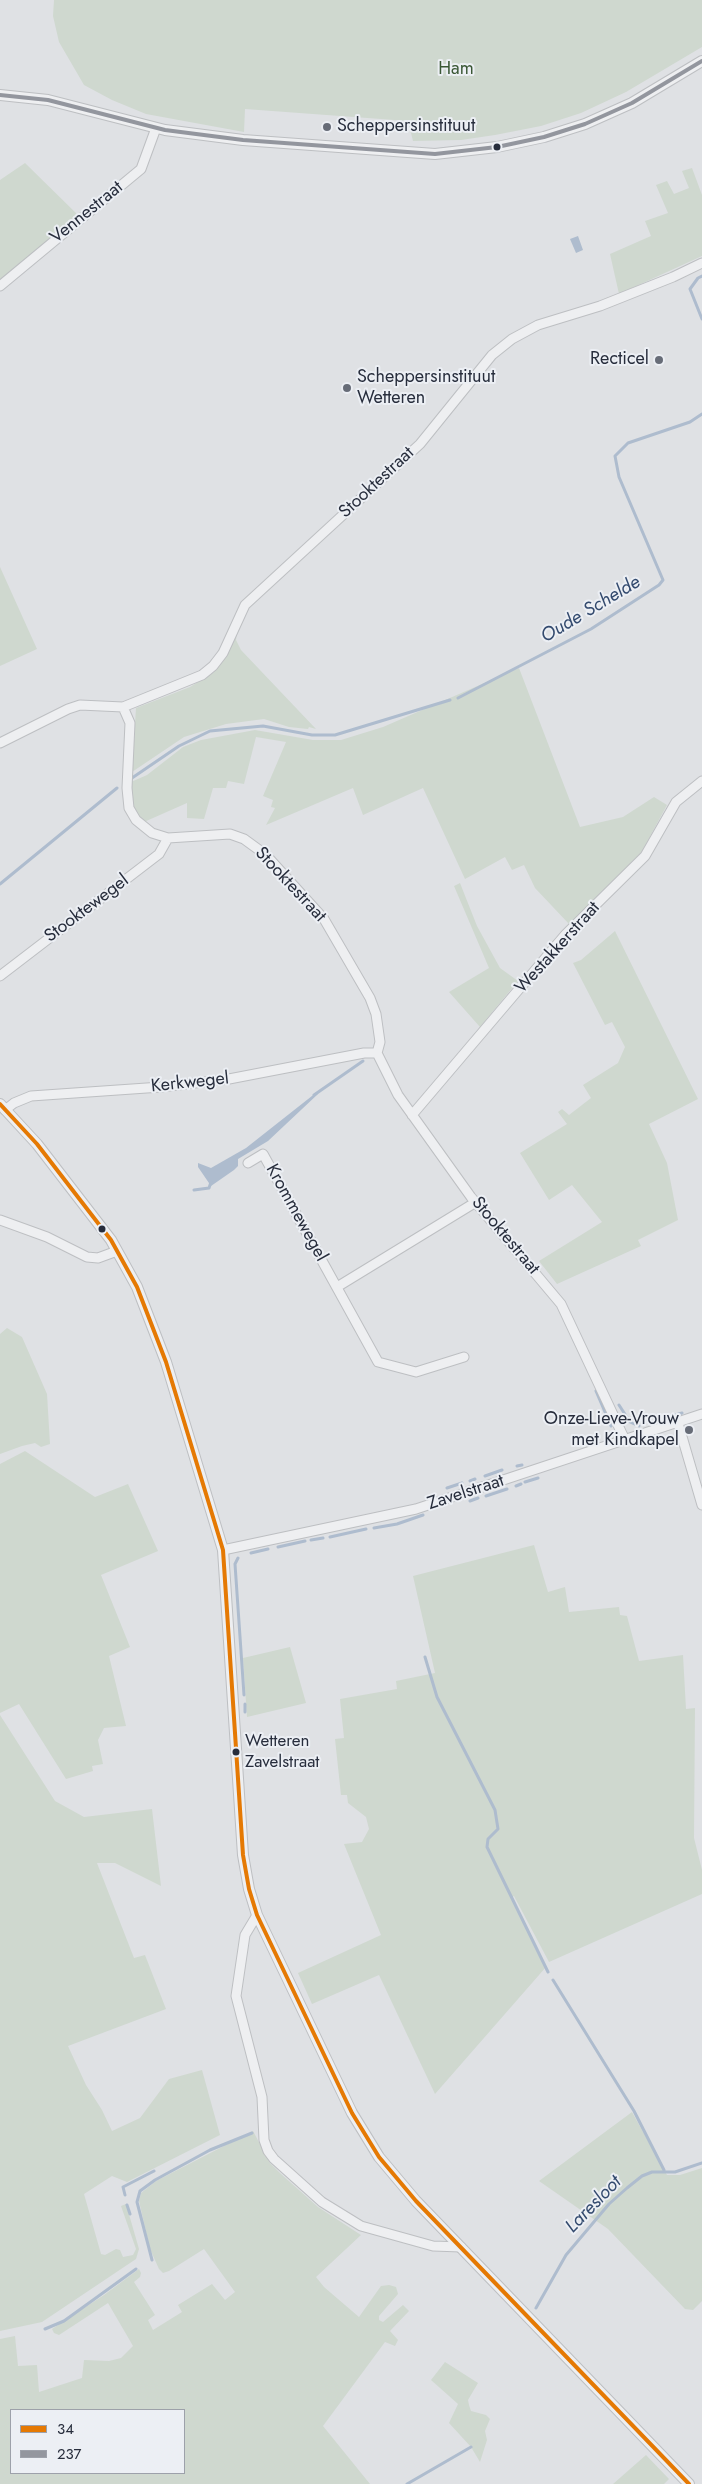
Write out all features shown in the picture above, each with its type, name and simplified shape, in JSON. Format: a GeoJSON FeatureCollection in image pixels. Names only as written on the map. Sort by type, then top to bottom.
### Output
{"type":"FeatureCollection","features":[{"type":"Feature","properties":{"kind":"street"},"geometry":{"type":"LineString","coordinates":[[0,95],[48,100],[156,128],[252,141],[415,152],[462,152],[544,137],[585,124],[632,103],[702,61]]}},
{"type":"Feature","properties":{"kind":"street","name":"Vennestraat"},"geometry":{"type":"LineString","coordinates":[[0,286],[141,169],[156,128]]}},
{"type":"Feature","properties":{"kind":"street","name":"Stooktestraat"},"geometry":{"type":"LineString","coordinates":[[625,1440],[561,1304],[476,1202],[398,1095],[377,1053],[380,1042],[376,1014],[370,998],[324,919],[294,884],[260,850],[244,839],[230,834],[168,838],[152,833],[136,820],[129,808],[127,788],[130,723],[123,708],[202,675],[213,666],[223,653],[245,605],[420,444],[492,355],[512,339],[538,325],[608,304],[702,263]]}},
{"type":"Feature","properties":{"kind":"street"},"geometry":{"type":"LineString","coordinates":[[0,743],[68,708],[80,705],[123,708]]}},
{"type":"Feature","properties":{"kind":"street","name":"Westakkerstraat"},"geometry":{"type":"LineString","coordinates":[[412,1115],[565,935],[645,856],[676,802],[702,782]]}},
{"type":"Feature","properties":{"kind":"street","name":"Stooktewegel"},"geometry":{"type":"LineString","coordinates":[[0,976],[159,854],[168,838]]}},
{"type":"Feature","properties":{"kind":"street","name":"Kerkwegel"},"geometry":{"type":"LineString","coordinates":[[3,1107],[31,1096],[161,1087],[229,1079],[364,1053],[377,1053]]}},
{"type":"Feature","properties":{"kind":"street"},"geometry":{"type":"LineString","coordinates":[[3,1107],[37,1144],[117,1251],[140,1294],[166,1362],[223,1550],[243,1855],[249,1889],[257,1916],[350,2109],[387,2167],[416,2201],[689,2484]]}},
{"type":"Feature","properties":{"kind":"street","name":"Krommewegel"},"geometry":{"type":"LineString","coordinates":[[248,1162],[263,1154],[378,1362],[416,1372],[464,1357]]}},
{"type":"Feature","properties":{"kind":"street"},"geometry":{"type":"LineString","coordinates":[[337,1287],[476,1202]]}},
{"type":"Feature","properties":{"kind":"street"},"geometry":{"type":"LineString","coordinates":[[0,1220],[47,1237],[88,1257],[98,1258],[117,1251]]}},
{"type":"Feature","properties":{"kind":"street","name":"Zavelstraat"},"geometry":{"type":"LineString","coordinates":[[223,1550],[416,1509],[702,1414]]}},
{"type":"Feature","properties":{"kind":"street"},"geometry":{"type":"LineString","coordinates":[[678,1423],[702,1505]]}},
{"type":"Feature","properties":{"kind":"street"},"geometry":{"type":"LineString","coordinates":[[257,1916],[245,1935],[236,1996],[262,2097],[264,2140],[268,2151],[274,2159],[322,2202],[361,2226],[433,2246],[461,2247]]}},
{"type":"Feature","properties":{"kind":"green space","name":"Ham"},"geometry":{"type":"Polygon","coordinates":[[[54,0],[702,0],[702,47],[626,92],[581,113],[541,126],[495,135],[461,140],[413,141],[408,121],[245,109],[244,132],[146,114],[112,100],[84,85],[59,42],[53,16],[54,0]]]}},
{"type":"Feature","properties":{"kind":"green space"},"geometry":{"type":"Polygon","coordinates":[[[25,163],[79,216],[0,281],[0,180],[25,163]]]}},
{"type":"Feature","properties":{"kind":"green space"},"geometry":{"type":"Polygon","coordinates":[[[692,168],[702,195],[702,256],[619,294],[610,254],[651,236],[645,221],[668,213],[656,185],[667,181],[674,194],[689,188],[682,171],[692,168]]]}},
{"type":"Feature","properties":{"kind":"green space"},"geometry":{"type":"Polygon","coordinates":[[[0,567],[37,649],[0,666],[0,567]]]}},
{"type":"Feature","properties":{"kind":"green space"},"geometry":{"type":"Polygon","coordinates":[[[237,633],[236,640],[241,650],[316,729],[289,727],[264,719],[226,724],[184,737],[132,772],[136,708],[190,687],[214,672],[230,649],[237,633]]]}},
{"type":"Feature","properties":{"kind":"green space"},"geometry":{"type":"Polygon","coordinates":[[[519,668],[580,827],[623,817],[654,797],[667,805],[641,853],[569,924],[535,888],[524,865],[512,870],[505,857],[465,879],[423,788],[363,815],[353,788],[266,825],[275,808],[271,807],[273,800],[263,796],[286,742],[256,737],[244,784],[228,781],[226,788],[213,788],[204,819],[187,818],[187,803],[144,822],[131,803],[131,782],[147,775],[183,747],[201,740],[255,730],[313,740],[341,740],[383,727],[519,668]]]}},
{"type":"Feature","properties":{"kind":"green space"},"geometry":{"type":"Polygon","coordinates":[[[460,883],[477,926],[500,968],[518,981],[480,1027],[449,992],[489,968],[454,886],[460,883]]]}},
{"type":"Feature","properties":{"kind":"green space"},"geometry":{"type":"Polygon","coordinates":[[[615,931],[698,1099],[649,1124],[667,1163],[678,1220],[638,1240],[641,1246],[557,1284],[539,1261],[602,1222],[572,1185],[549,1200],[520,1153],[567,1124],[558,1112],[562,1109],[569,1115],[591,1098],[583,1085],[618,1063],[625,1047],[612,1022],[605,1025],[573,963],[581,960],[615,931]]]}},
{"type":"Feature","properties":{"kind":"green space"},"geometry":{"type":"Polygon","coordinates":[[[7,1328],[22,1337],[47,1394],[50,1444],[41,1447],[35,1443],[0,1454],[0,1334],[7,1328]]]}},
{"type":"Feature","properties":{"kind":"green space"},"geometry":{"type":"Polygon","coordinates":[[[25,1451],[95,1497],[128,1484],[158,1551],[101,1575],[130,1647],[109,1656],[126,1726],[104,1728],[98,1740],[103,1764],[92,1766],[93,1771],[66,1779],[19,1704],[0,1713],[0,1464],[25,1451]]]}},
{"type":"Feature","properties":{"kind":"green space"},"geometry":{"type":"Polygon","coordinates":[[[534,1545],[548,1592],[565,1587],[569,1612],[619,1607],[620,1615],[627,1616],[639,1661],[683,1655],[686,1709],[695,1708],[694,1838],[702,1870],[702,1894],[549,1962],[514,1896],[511,1898],[546,1967],[435,2094],[379,1975],[312,2004],[298,1973],[381,1935],[344,1844],[362,1842],[369,1829],[366,1817],[348,1803],[347,1795],[341,1795],[335,1739],[344,1738],[340,1699],[397,1689],[396,1681],[435,1673],[413,1576],[534,1545]]]}},
{"type":"Feature","properties":{"kind":"green space"},"geometry":{"type":"Polygon","coordinates":[[[290,1647],[306,1703],[247,1717],[243,1658],[290,1647]]]}},
{"type":"Feature","properties":{"kind":"green space"},"geometry":{"type":"Polygon","coordinates":[[[0,1715],[55,1801],[84,1817],[152,1809],[161,1886],[115,1863],[97,1863],[134,1958],[145,1955],[166,2009],[68,2046],[86,2085],[102,2110],[112,2131],[140,2118],[169,2079],[202,2070],[220,2135],[127,2182],[112,2176],[84,2194],[101,2254],[105,2255],[116,2249],[120,2250],[123,2257],[133,2255],[136,2249],[121,2206],[126,2204],[139,2249],[136,2259],[42,2322],[0,2331],[0,1715]]]}},
{"type":"Feature","properties":{"kind":"green space"},"geometry":{"type":"Polygon","coordinates":[[[632,2112],[667,2175],[680,2175],[702,2168],[702,2301],[693,2310],[685,2309],[608,2229],[539,2181],[632,2112]]]}},
{"type":"Feature","properties":{"kind":"green space"},"geometry":{"type":"Polygon","coordinates":[[[253,2131],[270,2163],[281,2174],[318,2207],[361,2235],[316,2277],[324,2287],[359,2317],[381,2286],[389,2285],[396,2287],[398,2294],[379,2316],[379,2320],[383,2322],[403,2305],[409,2311],[390,2331],[398,2340],[395,2346],[385,2342],[323,2426],[370,2484],[0,2484],[0,2339],[15,2336],[18,2366],[37,2365],[39,2392],[82,2378],[84,2360],[109,2361],[121,2358],[133,2346],[108,2303],[59,2335],[54,2333],[52,2329],[104,2295],[139,2269],[140,2277],[134,2282],[155,2315],[148,2320],[153,2330],[182,2312],[178,2305],[212,2284],[225,2300],[235,2292],[204,2249],[169,2271],[163,2273],[159,2269],[150,2249],[139,2201],[141,2193],[156,2181],[253,2131]]]}},
{"type":"Feature","properties":{"kind":"green space"},"geometry":{"type":"Polygon","coordinates":[[[445,2362],[478,2383],[468,2400],[471,2411],[486,2415],[490,2419],[485,2431],[487,2440],[480,2462],[471,2447],[449,2423],[458,2404],[431,2380],[445,2362]]]}},
{"type":"Feature","properties":{"kind":"green space"},"geometry":{"type":"Polygon","coordinates":[[[646,2455],[669,2479],[664,2484],[613,2484],[646,2455]]]}},
{"type":"Feature","properties":{"kind":"water"},"geometry":{"type":"Polygon","coordinates":[[[578,236],[583,250],[576,253],[570,239],[578,236]]]}},
{"type":"Feature","properties":{"kind":"water"},"geometry":{"type":"Polygon","coordinates":[[[317,1092],[318,1094],[268,1141],[238,1159],[238,1166],[234,1170],[211,1186],[198,1167],[198,1163],[211,1168],[246,1148],[317,1092]]]}},
{"type":"Feature","properties":{"kind":"waterway","name":"Oude Schelde"},"geometry":{"type":"LineString","coordinates":[[702,276],[698,278],[690,289],[702,319]]}},
{"type":"Feature","properties":{"kind":"waterway","name":"Oude Schelde"},"geometry":{"type":"LineString","coordinates":[[458,698],[591,629],[659,585],[663,580],[619,477],[615,456],[628,443],[690,422],[702,414]]}},
{"type":"Feature","properties":{"kind":"waterway","name":"Oude Schelde"},"geometry":{"type":"LineString","coordinates":[[132,778],[179,746],[210,731],[263,726],[312,735],[335,735],[450,700]]}},
{"type":"Feature","properties":{"kind":"waterway","name":"Oude Schelde"},"geometry":{"type":"LineString","coordinates":[[0,884],[117,788]]}},
{"type":"Feature","properties":{"kind":"waterway"},"geometry":{"type":"LineString","coordinates":[[314,1095],[363,1061]]}},
{"type":"Feature","properties":{"kind":"waterway"},"geometry":{"type":"LineString","coordinates":[[194,1190],[209,1188],[211,1182]]}},
{"type":"Feature","properties":{"kind":"waterway"},"geometry":{"type":"LineString","coordinates":[[596,1391],[611,1426]]}},
{"type":"Feature","properties":{"kind":"waterway"},"geometry":{"type":"LineString","coordinates":[[619,1405],[630,1422],[639,1426]]}},
{"type":"Feature","properties":{"kind":"waterway"},"geometry":{"type":"LineString","coordinates":[[651,1423],[682,1413]]}},
{"type":"Feature","properties":{"kind":"waterway"},"geometry":{"type":"LineString","coordinates":[[517,1466],[522,1465]]}},
{"type":"Feature","properties":{"kind":"waterway"},"geometry":{"type":"LineString","coordinates":[[485,1476],[502,1470]]}},
{"type":"Feature","properties":{"kind":"waterway"},"geometry":{"type":"LineString","coordinates":[[525,1482],[538,1478]]}},
{"type":"Feature","properties":{"kind":"waterway"},"geometry":{"type":"LineString","coordinates":[[470,1481],[475,1479]]}},
{"type":"Feature","properties":{"kind":"waterway"},"geometry":{"type":"LineString","coordinates":[[447,1488],[462,1483]]}},
{"type":"Feature","properties":{"kind":"waterway"},"geometry":{"type":"LineString","coordinates":[[516,1486],[521,1484]]}},
{"type":"Feature","properties":{"kind":"waterway"},"geometry":{"type":"LineString","coordinates":[[486,1496],[507,1489]]}},
{"type":"Feature","properties":{"kind":"waterway"},"geometry":{"type":"LineString","coordinates":[[470,1501],[478,1498]]}},
{"type":"Feature","properties":{"kind":"waterway"},"geometry":{"type":"LineString","coordinates":[[374,1528],[397,1524],[423,1515]]}},
{"type":"Feature","properties":{"kind":"waterway"},"geometry":{"type":"LineString","coordinates":[[330,1537],[366,1529]]}},
{"type":"Feature","properties":{"kind":"waterway"},"geometry":{"type":"LineString","coordinates":[[311,1540],[323,1538]]}},
{"type":"Feature","properties":{"kind":"waterway"},"geometry":{"type":"LineString","coordinates":[[278,1547],[305,1541]]}},
{"type":"Feature","properties":{"kind":"waterway"},"geometry":{"type":"LineString","coordinates":[[251,1553],[268,1549]]}},
{"type":"Feature","properties":{"kind":"waterway"},"geometry":{"type":"LineString","coordinates":[[238,1558],[235,1564],[244,1695]]}},
{"type":"Feature","properties":{"kind":"waterway"},"geometry":{"type":"LineString","coordinates":[[425,1657],[437,1697],[495,1810],[498,1829],[488,1839],[487,1847],[548,1972]]}},
{"type":"Feature","properties":{"kind":"waterway"},"geometry":{"type":"LineString","coordinates":[[245,1704],[245,1712]]}},
{"type":"Feature","properties":{"kind":"waterway"},"geometry":{"type":"LineString","coordinates":[[553,1980],[634,2111],[664,2170]]}},
{"type":"Feature","properties":{"kind":"waterway"},"geometry":{"type":"LineString","coordinates":[[152,2260],[137,2202],[140,2191],[155,2180],[210,2150],[252,2133]]}},
{"type":"Feature","properties":{"kind":"waterway","name":"Laresloot"},"geometry":{"type":"LineString","coordinates":[[536,2308],[566,2255],[609,2204],[627,2188],[642,2176],[652,2172],[675,2172],[702,2163]]}},
{"type":"Feature","properties":{"kind":"waterway"},"geometry":{"type":"LineString","coordinates":[[125,2195],[123,2187],[154,2171]]}},
{"type":"Feature","properties":{"kind":"waterway"},"geometry":{"type":"LineString","coordinates":[[127,2205],[130,2214]]}},
{"type":"Feature","properties":{"kind":"waterway"},"geometry":{"type":"LineString","coordinates":[[45,2329],[64,2321],[136,2269]]}},
{"type":"Feature","properties":{"kind":"waterway","name":"Laresloot"},"geometry":{"type":"LineString","coordinates":[[407,2484],[471,2447]]}},
{"type":"Feature","properties":{"kind":"transit line","name":"237"},"geometry":{"type":"LineString","coordinates":[[0,95],[48,100],[165,130],[243,140],[435,154],[497,147],[544,137],[585,124],[632,103],[702,61]]}},
{"type":"Feature","properties":{"kind":"transit line","name":"34"},"geometry":{"type":"LineString","coordinates":[[0,1104],[37,1144],[111,1240],[137,1287],[166,1362],[223,1550],[243,1855],[249,1889],[257,1915],[352,2113],[379,2157],[416,2201],[689,2484]]}},
{"type":"Feature","properties":{"kind":"place","name":"Scheppersinstituut"},"geometry":{"type":"Point","coordinates":[327,127]}},
{"type":"Feature","properties":{"kind":"place","name":"Recticel"},"geometry":{"type":"Point","coordinates":[659,360]}},
{"type":"Feature","properties":{"kind":"place","name":"Scheppersinstituut Wetteren"},"geometry":{"type":"Point","coordinates":[347,388]}},
{"type":"Feature","properties":{"kind":"place","name":"Onze-Lieve-Vrouw met Kindkapel"},"geometry":{"type":"Point","coordinates":[689,1430]}},
{"type":"Feature","properties":{"kind":"place","name":"Wetteren Zavelstraat"},"geometry":{"type":"Point","coordinates":[236,1752]}}]}
